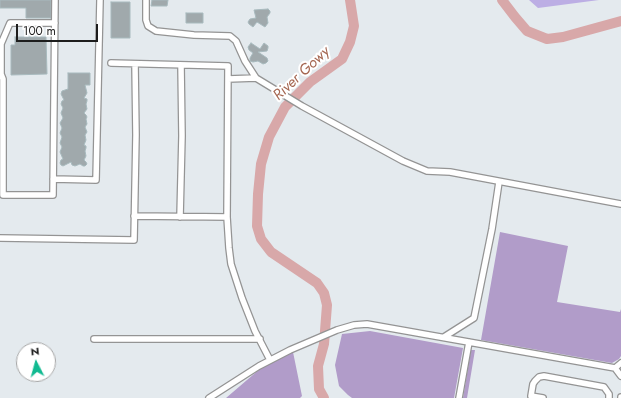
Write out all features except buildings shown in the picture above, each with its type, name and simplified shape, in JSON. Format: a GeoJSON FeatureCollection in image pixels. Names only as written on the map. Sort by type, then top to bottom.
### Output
{"type":"FeatureCollection","features":[{"type":"Feature","properties":{"kind":"street"},"geometry":{"type":"LineString","coordinates":[[55,0],[55,23],[53,195],[3,195],[3,79],[1,74],[1,44],[10,23],[55,23]]}},
{"type":"Feature","properties":{"kind":"street"},"geometry":{"type":"LineString","coordinates":[[53,179],[96,180],[100,0]]}},
{"type":"Feature","properties":{"kind":"street"},"geometry":{"type":"LineString","coordinates":[[146,0],[146,20],[148,26],[156,31],[194,36],[230,36],[236,41],[245,61],[256,78],[302,106],[403,161],[427,172],[450,172],[621,204]]}},
{"type":"Feature","properties":{"kind":"street"},"geometry":{"type":"LineString","coordinates":[[111,63],[228,66],[227,217],[231,264],[242,298],[270,360]]}},
{"type":"Feature","properties":{"kind":"street"},"geometry":{"type":"LineString","coordinates":[[0,238],[134,240],[136,135],[135,64]]}},
{"type":"Feature","properties":{"kind":"street"},"geometry":{"type":"LineString","coordinates":[[180,217],[182,136],[181,65]]}},
{"type":"Feature","properties":{"kind":"street"},"geometry":{"type":"LineString","coordinates":[[228,79],[256,78]]}},
{"type":"Feature","properties":{"kind":"street"},"geometry":{"type":"LineString","coordinates":[[444,337],[474,318],[492,229],[499,182]]}},
{"type":"Feature","properties":{"kind":"street"},"geometry":{"type":"LineString","coordinates":[[134,216],[227,217]]}},
{"type":"Feature","properties":{"kind":"street"},"geometry":{"type":"LineString","coordinates":[[209,398],[259,366],[308,342],[337,330],[354,325],[367,324],[616,368],[621,376]]}},
{"type":"Feature","properties":{"kind":"street"},"geometry":{"type":"LineString","coordinates":[[94,339],[260,340]]}},
{"type":"Feature","properties":{"kind":"street"},"geometry":{"type":"LineString","coordinates":[[459,398],[469,342]]}},
{"type":"Feature","properties":{"kind":"street"},"geometry":{"type":"LineString","coordinates":[[616,368],[621,363]]}},
{"type":"Feature","properties":{"kind":"street"},"geometry":{"type":"LineString","coordinates":[[539,398],[531,396],[533,384],[539,377],[544,376],[604,387],[609,394],[609,398]]}},
{"type":"Feature","properties":{"kind":"shaded area"},"geometry":{"type":"Polygon","coordinates":[[[529,0],[599,0],[538,8],[529,0]]]}},
{"type":"Feature","properties":{"kind":"shaded area"},"geometry":{"type":"Polygon","coordinates":[[[500,232],[568,246],[557,302],[620,312],[621,309],[621,356],[619,359],[612,363],[481,340],[500,232]]]}},
{"type":"Feature","properties":{"kind":"shaded area"},"geometry":{"type":"Polygon","coordinates":[[[370,331],[463,348],[454,398],[352,398],[348,395],[339,386],[335,365],[342,334],[370,331]]]}},
{"type":"Feature","properties":{"kind":"shaded area"},"geometry":{"type":"Polygon","coordinates":[[[471,350],[475,350],[467,398],[463,398],[471,350]]]}},
{"type":"Feature","properties":{"kind":"shaded area"},"geometry":{"type":"Polygon","coordinates":[[[293,352],[302,396],[300,398],[226,398],[261,368],[293,352]]]}},
{"type":"Feature","properties":{"kind":"waterway","name":"River Gowy"},"geometry":{"type":"LineString","coordinates":[[324,398],[319,389],[318,366],[324,344],[327,305],[324,293],[317,283],[271,252],[261,239],[257,226],[258,194],[261,164],[269,137],[285,107],[310,82],[342,59],[350,42],[354,26],[350,0]]}},
{"type":"Feature","properties":{"kind":"waterway","name":"River Gowy"},"geometry":{"type":"LineString","coordinates":[[502,0],[527,31],[547,39],[563,37],[621,21]]}}]}
